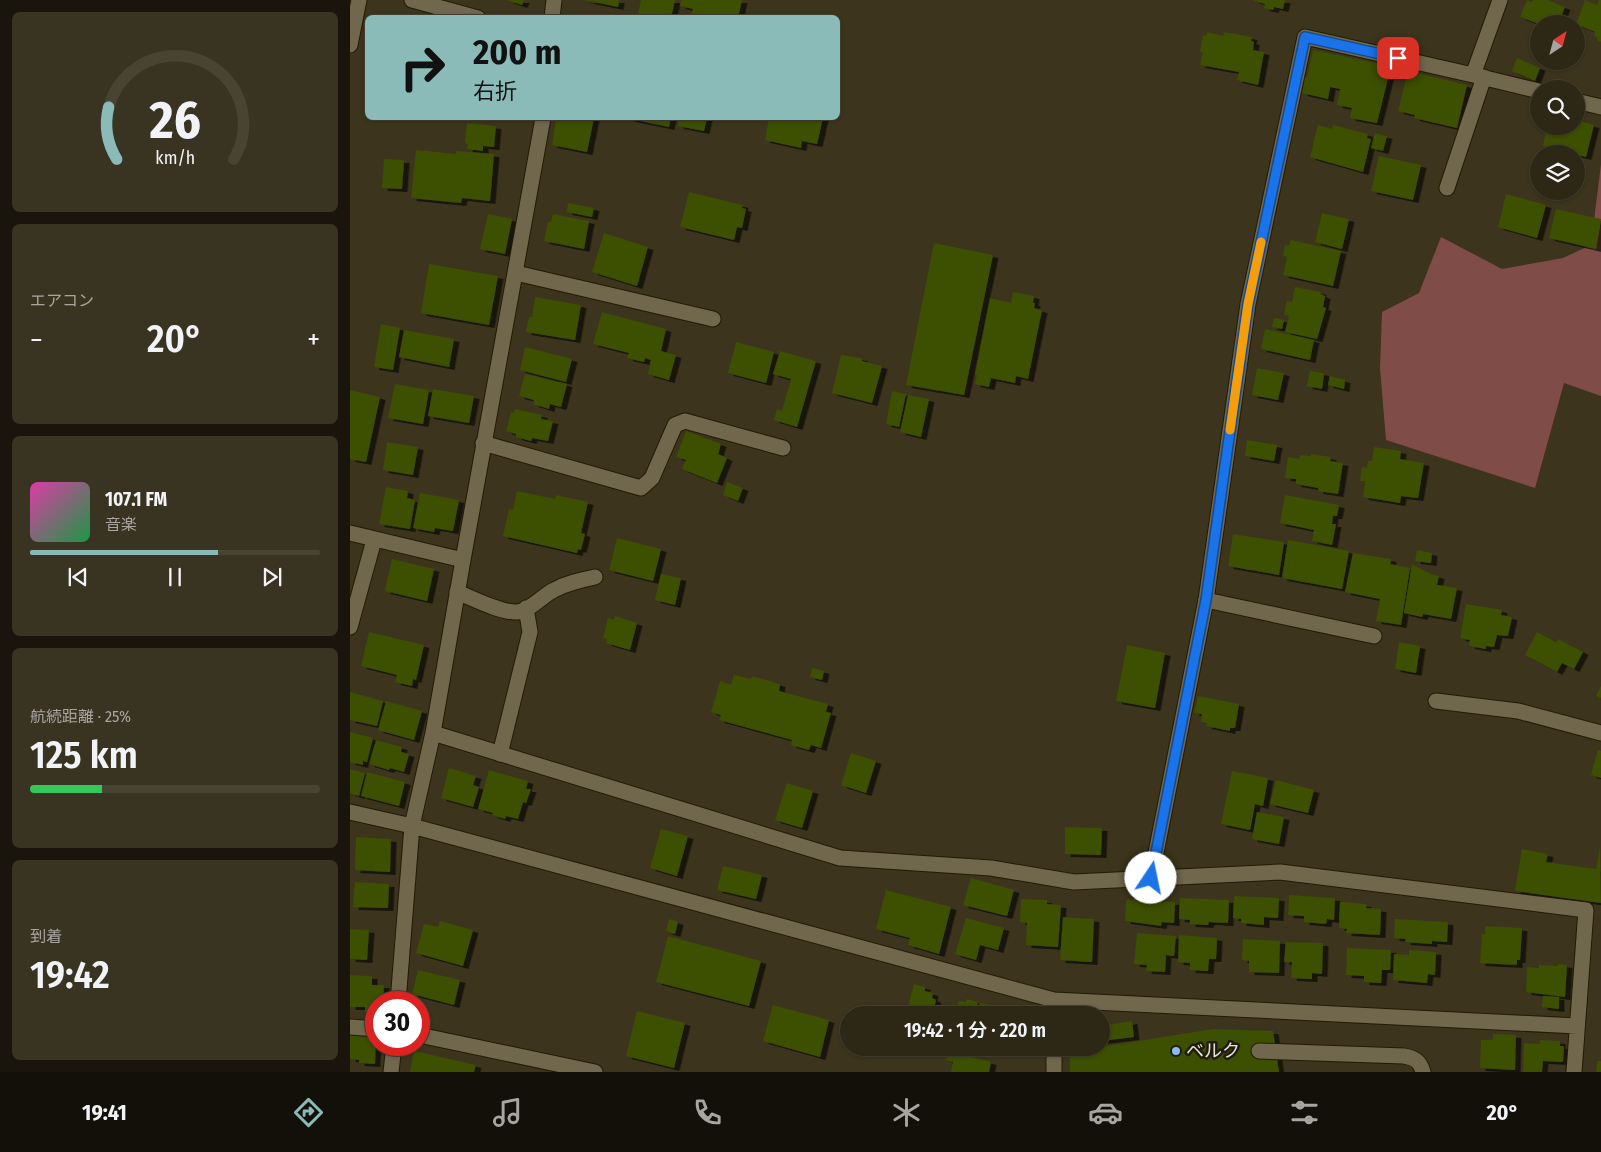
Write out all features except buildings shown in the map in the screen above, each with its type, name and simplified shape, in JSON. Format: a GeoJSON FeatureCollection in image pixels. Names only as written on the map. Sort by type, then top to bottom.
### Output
{"type":"FeatureCollection","features":[{"type":"Feature","properties":{"kind":"street"},"geometry":{"type":"LineString","coordinates":[[350,45],[359,0]]}},
{"type":"Feature","properties":{"kind":"street"},"geometry":{"type":"LineString","coordinates":[[412,0],[467,15]]}},
{"type":"Feature","properties":{"kind":"street"},"geometry":{"type":"LineString","coordinates":[[552,15],[554,0]]}},
{"type":"Feature","properties":{"kind":"street"},"geometry":{"type":"LineString","coordinates":[[1447,188],[1500,0]]}},
{"type":"Feature","properties":{"kind":"street"},"geometry":{"type":"LineString","coordinates":[[1151,878],[1206,600],[1248,304],[1305,37],[1530,89]]}},
{"type":"Feature","properties":{"kind":"street"},"geometry":{"type":"LineString","coordinates":[[1585,103],[1601,107]]}},
{"type":"Feature","properties":{"kind":"street"},"geometry":{"type":"LineString","coordinates":[[399,991],[412,826],[433,734],[462,560],[543,120]]}},
{"type":"Feature","properties":{"kind":"street"},"geometry":{"type":"LineString","coordinates":[[516,273],[713,319]]}},
{"type":"Feature","properties":{"kind":"street"},"geometry":{"type":"LineString","coordinates":[[484,443],[640,488],[652,478],[675,425],[685,421],[783,448]]}},
{"type":"Feature","properties":{"kind":"street"},"geometry":{"type":"LineString","coordinates":[[350,533],[462,560]]}},
{"type":"Feature","properties":{"kind":"street"},"geometry":{"type":"LineString","coordinates":[[350,627],[374,540]]}},
{"type":"Feature","properties":{"kind":"street"},"geometry":{"type":"LineString","coordinates":[[457,592],[503,610],[517,612],[553,590],[575,581],[595,577]]}},
{"type":"Feature","properties":{"kind":"street"},"geometry":{"type":"LineString","coordinates":[[1206,600],[1374,636]]}},
{"type":"Feature","properties":{"kind":"street"},"geometry":{"type":"LineString","coordinates":[[500,754],[530,632],[526,608]]}},
{"type":"Feature","properties":{"kind":"street"},"geometry":{"type":"LineString","coordinates":[[1436,700],[1518,711],[1601,733]]}},
{"type":"Feature","properties":{"kind":"street"},"geometry":{"type":"LineString","coordinates":[[433,734],[840,858],[991,868],[1074,882],[1280,872],[1593,910],[1574,1072]]}},
{"type":"Feature","properties":{"kind":"street"},"geometry":{"type":"LineString","coordinates":[[350,812],[412,826],[1050,1006]]}},
{"type":"Feature","properties":{"kind":"street"},"geometry":{"type":"LineString","coordinates":[[1110,1009],[1578,1026]]}},
{"type":"Feature","properties":{"kind":"street"},"geometry":{"type":"LineString","coordinates":[[350,1027],[365,1028]]}},
{"type":"Feature","properties":{"kind":"street"},"geometry":{"type":"LineString","coordinates":[[430,1037],[595,1072]]}},
{"type":"Feature","properties":{"kind":"street"},"geometry":{"type":"LineString","coordinates":[[1259,1051],[1404,1056],[1414,1058],[1420,1064],[1423,1072]]}},
{"type":"Feature","properties":{"kind":"street"},"geometry":{"type":"LineString","coordinates":[[391,1072],[393,1056]]}},
{"type":"Feature","properties":{"kind":"street"},"geometry":{"type":"LineString","coordinates":[[1054,1056],[1054,1072]]}},
{"type":"Feature","properties":{"kind":"shaded area"},"geometry":{"type":"Polygon","coordinates":[[[1601,164],[1601,396],[1564,383],[1535,488],[1386,440],[1380,368],[1382,312],[1419,293],[1441,237],[1502,269],[1563,258],[1591,245],[1601,164]]]}},
{"type":"Feature","properties":{"kind":"slow traffic"},"geometry":{"type":"LineString","coordinates":[[1230,430],[1248,304],[1261,242]]}},
{"type":"Feature","properties":{"kind":"place","name":"ベルク"},"geometry":{"type":"Point","coordinates":[1176,1051]}},
{"type":"Feature","properties":{"kind":"route"},"geometry":{"type":"LineString","coordinates":[[1151,878],[1206,600],[1248,304],[1305,37],[1398,58]]}}]}
